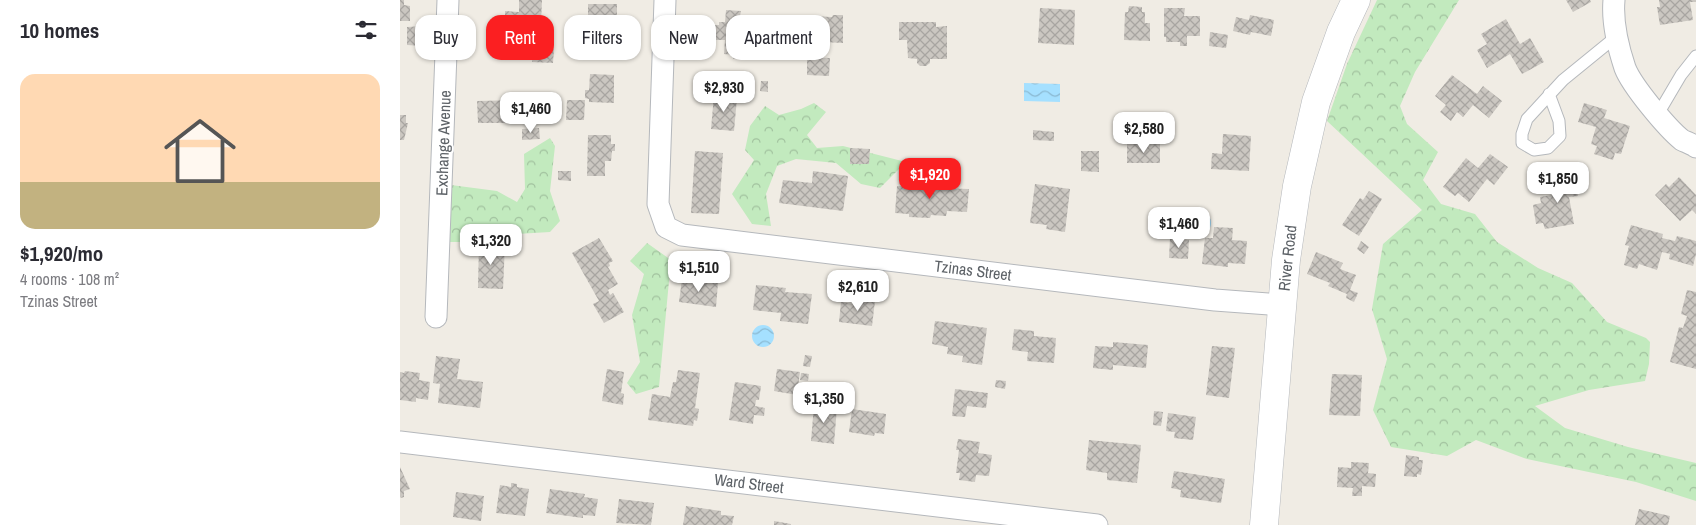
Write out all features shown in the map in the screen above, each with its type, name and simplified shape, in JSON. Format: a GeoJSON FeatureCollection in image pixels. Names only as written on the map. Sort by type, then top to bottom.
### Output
{"type":"FeatureCollection","features":[{"type":"Feature","properties":{"kind":"street","name":"Exchange Avenue"},"geometry":{"type":"LineString","coordinates":[[436,317],[448,0]]}},
{"type":"Feature","properties":{"kind":"street","name":"Tzinas Street"},"geometry":{"type":"LineString","coordinates":[[665,0],[658,204],[666,227],[682,235],[1215,300],[1282,306]]}},
{"type":"Feature","properties":{"kind":"street","name":"River Road"},"geometry":{"type":"LineString","coordinates":[[1264,525],[1289,231],[1305,145],[1316,102],[1328,65],[1356,0]]}},
{"type":"Feature","properties":{"kind":"street"},"geometry":{"type":"LineString","coordinates":[[1614,0],[1613,10],[1617,36],[1626,69],[1642,96],[1682,140],[1692,144]]}},
{"type":"Feature","properties":{"kind":"street","name":"Ward Street"},"geometry":{"type":"LineString","coordinates":[[400,442],[1097,525]]}},
{"type":"Feature","properties":{"kind":"lane"},"geometry":{"type":"LineString","coordinates":[[1549,94],[1559,121],[1560,136],[1548,148],[1534,150],[1522,143],[1522,134],[1527,119],[1549,94],[1575,70],[1617,36]]}},
{"type":"Feature","properties":{"kind":"lane"},"geometry":{"type":"LineString","coordinates":[[1658,114],[1681,75],[1696,56]]}},
{"type":"Feature","properties":{"kind":"green space"},"geometry":{"type":"Polygon","coordinates":[[[1377,0],[1459,0],[1415,72],[1400,106],[1407,124],[1438,152],[1423,180],[1441,204],[1475,214],[1497,242],[1538,268],[1572,283],[1607,322],[1646,338],[1650,342],[1649,364],[1645,381],[1589,390],[1535,406],[1565,428],[1628,447],[1696,463],[1696,501],[1636,482],[1527,459],[1476,440],[1447,456],[1391,447],[1373,410],[1387,359],[1372,309],[1383,244],[1422,210],[1327,121],[1347,64],[1377,0]]]}},
{"type":"Feature","properties":{"kind":"green space"},"geometry":{"type":"Polygon","coordinates":[[[814,103],[826,112],[807,135],[817,148],[843,146],[906,162],[880,188],[861,184],[836,163],[796,159],[777,166],[766,194],[771,226],[752,224],[732,194],[754,160],[745,150],[750,126],[765,106],[779,115],[814,103]]]}},
{"type":"Feature","properties":{"kind":"green space"},"geometry":{"type":"Polygon","coordinates":[[[550,138],[555,146],[550,191],[560,221],[550,232],[517,234],[485,229],[465,242],[450,242],[451,185],[497,191],[517,202],[525,189],[524,154],[550,138]]]}},
{"type":"Feature","properties":{"kind":"green space"},"geometry":{"type":"Polygon","coordinates":[[[647,243],[671,260],[659,387],[636,394],[627,383],[640,362],[632,315],[644,274],[630,261],[647,243]]]}},
{"type":"Feature","properties":{"kind":"water"},"geometry":{"type":"Polygon","coordinates":[[[1024,83],[1060,84],[1060,102],[1024,101],[1024,83]]]}},
{"type":"Feature","properties":{"kind":"water"},"geometry":{"type":"Polygon","coordinates":[[[1200,212],[1210,219],[1211,223],[1204,233],[1200,234],[1190,227],[1189,223],[1196,213],[1200,212]]]}},
{"type":"Feature","properties":{"kind":"water"},"geometry":{"type":"Polygon","coordinates":[[[763,325],[771,328],[774,336],[771,344],[763,347],[755,344],[752,336],[755,328],[763,325]]]}},
{"type":"Feature","properties":{"kind":"building"},"geometry":{"type":"Polygon","coordinates":[[[400,0],[404,0],[404,5],[410,6],[410,21],[400,21],[400,0]]]}},
{"type":"Feature","properties":{"kind":"building"},"geometry":{"type":"Polygon","coordinates":[[[519,0],[542,0],[541,15],[505,15],[505,11],[519,12],[519,0]]]}},
{"type":"Feature","properties":{"kind":"building"},"geometry":{"type":"Polygon","coordinates":[[[1566,0],[1590,0],[1591,2],[1573,12],[1566,0]]]}},
{"type":"Feature","properties":{"kind":"building"},"geometry":{"type":"Polygon","coordinates":[[[1659,0],[1696,0],[1696,2],[1690,2],[1693,20],[1660,25],[1657,7],[1660,7],[1659,0]]]}},
{"type":"Feature","properties":{"kind":"building"},"geometry":{"type":"Polygon","coordinates":[[[588,4],[617,4],[617,15],[588,15],[588,4]]]}},
{"type":"Feature","properties":{"kind":"building"},"geometry":{"type":"Polygon","coordinates":[[[1129,6],[1142,7],[1142,12],[1145,12],[1145,23],[1150,23],[1150,41],[1124,40],[1125,12],[1128,12],[1129,6]]]}},
{"type":"Feature","properties":{"kind":"building"},"geometry":{"type":"Polygon","coordinates":[[[1040,8],[1075,10],[1074,45],[1038,43],[1040,8]]]}},
{"type":"Feature","properties":{"kind":"building"},"geometry":{"type":"Polygon","coordinates":[[[1164,8],[1185,8],[1184,16],[1200,16],[1200,36],[1187,36],[1187,46],[1180,46],[1180,42],[1166,42],[1166,37],[1164,37],[1164,8]]]}},
{"type":"Feature","properties":{"kind":"building"},"geometry":{"type":"Polygon","coordinates":[[[726,10],[741,11],[740,15],[726,15],[726,54],[724,54],[725,40],[716,40],[716,25],[719,25],[719,22],[725,22],[726,10]]]}},
{"type":"Feature","properties":{"kind":"building"},"geometry":{"type":"Polygon","coordinates":[[[833,15],[843,15],[843,43],[830,42],[830,17],[833,15]]]}},
{"type":"Feature","properties":{"kind":"building"},"geometry":{"type":"Polygon","coordinates":[[[1250,15],[1274,20],[1271,36],[1251,32],[1250,35],[1233,31],[1236,17],[1249,20],[1250,15]]]}},
{"type":"Feature","properties":{"kind":"building"},"geometry":{"type":"Polygon","coordinates":[[[1506,19],[1520,44],[1530,38],[1544,62],[1522,74],[1510,54],[1487,68],[1477,50],[1487,44],[1481,34],[1506,19]]]}},
{"type":"Feature","properties":{"kind":"building"},"geometry":{"type":"Polygon","coordinates":[[[899,22],[936,22],[936,27],[947,26],[947,59],[930,59],[930,63],[926,66],[920,66],[917,63],[917,59],[908,58],[907,40],[899,40],[899,22]]]}},
{"type":"Feature","properties":{"kind":"building"},"geometry":{"type":"Polygon","coordinates":[[[415,26],[415,46],[407,45],[407,27],[415,26]]]}},
{"type":"Feature","properties":{"kind":"building"},"geometry":{"type":"Polygon","coordinates":[[[1210,32],[1228,35],[1226,48],[1209,46],[1210,32]]]}},
{"type":"Feature","properties":{"kind":"building"},"geometry":{"type":"Polygon","coordinates":[[[532,60],[553,60],[553,63],[532,62],[532,60]]]}},
{"type":"Feature","properties":{"kind":"building"},"geometry":{"type":"Polygon","coordinates":[[[807,60],[830,60],[829,76],[807,75],[807,60]]]}},
{"type":"Feature","properties":{"kind":"building"},"geometry":{"type":"Polygon","coordinates":[[[590,74],[614,75],[614,103],[589,102],[589,99],[585,98],[585,90],[589,90],[590,74]]]}},
{"type":"Feature","properties":{"kind":"building"},"geometry":{"type":"Polygon","coordinates":[[[1452,75],[1477,94],[1483,86],[1502,101],[1489,118],[1473,105],[1463,117],[1457,112],[1451,121],[1440,112],[1446,105],[1435,96],[1452,75]]]}},
{"type":"Feature","properties":{"kind":"building"},"geometry":{"type":"Polygon","coordinates":[[[761,81],[768,81],[768,92],[760,91],[761,81]]]}},
{"type":"Feature","properties":{"kind":"building"},"geometry":{"type":"Polygon","coordinates":[[[714,95],[737,98],[734,131],[711,129],[714,95]]]}},
{"type":"Feature","properties":{"kind":"building"},"geometry":{"type":"Polygon","coordinates":[[[524,100],[524,113],[511,114],[511,123],[478,123],[477,101],[524,100]]]}},
{"type":"Feature","properties":{"kind":"building"},"geometry":{"type":"Polygon","coordinates":[[[567,100],[585,100],[584,120],[566,120],[567,100]]]}},
{"type":"Feature","properties":{"kind":"building"},"geometry":{"type":"Polygon","coordinates":[[[1584,103],[1607,110],[1604,118],[1630,126],[1621,154],[1615,153],[1613,160],[1594,154],[1597,146],[1591,144],[1596,127],[1578,122],[1584,103]]]}},
{"type":"Feature","properties":{"kind":"building"},"geometry":{"type":"Polygon","coordinates":[[[400,115],[406,115],[406,123],[408,123],[404,140],[400,140],[400,115]]]}},
{"type":"Feature","properties":{"kind":"building"},"geometry":{"type":"Polygon","coordinates":[[[539,128],[540,139],[522,140],[522,129],[539,128]]]}},
{"type":"Feature","properties":{"kind":"building"},"geometry":{"type":"Polygon","coordinates":[[[1033,130],[1054,132],[1054,141],[1033,140],[1033,130]]]}},
{"type":"Feature","properties":{"kind":"building"},"geometry":{"type":"Polygon","coordinates":[[[1223,134],[1251,136],[1249,171],[1211,169],[1212,153],[1222,154],[1223,134]]]}},
{"type":"Feature","properties":{"kind":"building"},"geometry":{"type":"Polygon","coordinates":[[[588,135],[611,135],[611,144],[615,144],[615,151],[612,151],[611,161],[605,161],[605,176],[587,176],[588,135]]]}},
{"type":"Feature","properties":{"kind":"building"},"geometry":{"type":"Polygon","coordinates":[[[1127,144],[1160,144],[1160,163],[1127,163],[1127,144]]]}},
{"type":"Feature","properties":{"kind":"building"},"geometry":{"type":"Polygon","coordinates":[[[850,148],[870,149],[869,164],[850,164],[850,148]]]}},
{"type":"Feature","properties":{"kind":"building"},"geometry":{"type":"Polygon","coordinates":[[[695,151],[723,153],[719,214],[691,213],[695,151]]]}},
{"type":"Feature","properties":{"kind":"building"},"geometry":{"type":"Polygon","coordinates":[[[1081,151],[1099,151],[1099,172],[1081,171],[1081,151]]]}},
{"type":"Feature","properties":{"kind":"building"},"geometry":{"type":"Polygon","coordinates":[[[1490,154],[1508,167],[1494,185],[1487,179],[1469,202],[1458,193],[1455,196],[1443,187],[1466,158],[1478,168],[1490,154]]]}},
{"type":"Feature","properties":{"kind":"building"},"geometry":{"type":"Polygon","coordinates":[[[558,171],[571,171],[571,181],[558,180],[558,171]]]}},
{"type":"Feature","properties":{"kind":"building"},"geometry":{"type":"Polygon","coordinates":[[[813,171],[848,176],[843,211],[779,203],[783,180],[812,183],[813,171]]]}},
{"type":"Feature","properties":{"kind":"building"},"geometry":{"type":"Polygon","coordinates":[[[1574,172],[1578,196],[1569,197],[1574,224],[1545,229],[1543,223],[1536,224],[1533,205],[1541,203],[1540,197],[1558,194],[1555,176],[1574,172]]]}},
{"type":"Feature","properties":{"kind":"building"},"geometry":{"type":"Polygon","coordinates":[[[924,176],[940,177],[939,188],[969,189],[967,212],[947,211],[946,216],[931,215],[930,218],[909,217],[909,214],[895,213],[897,186],[924,187],[924,176]]]}},
{"type":"Feature","properties":{"kind":"building"},"geometry":{"type":"Polygon","coordinates":[[[1679,177],[1696,195],[1696,214],[1692,210],[1680,221],[1655,195],[1666,184],[1669,187],[1679,177]]]}},
{"type":"Feature","properties":{"kind":"building"},"geometry":{"type":"Polygon","coordinates":[[[1035,184],[1070,189],[1065,232],[1046,229],[1047,225],[1030,223],[1035,184]]]}},
{"type":"Feature","properties":{"kind":"building"},"geometry":{"type":"Polygon","coordinates":[[[1369,191],[1382,199],[1359,236],[1342,225],[1360,198],[1363,200],[1369,191]]]}},
{"type":"Feature","properties":{"kind":"building"},"geometry":{"type":"Polygon","coordinates":[[[1631,225],[1663,234],[1662,238],[1675,241],[1677,236],[1696,241],[1696,254],[1693,266],[1669,259],[1670,254],[1662,252],[1657,270],[1639,264],[1637,269],[1624,265],[1629,246],[1625,245],[1631,225]]]}},
{"type":"Feature","properties":{"kind":"building"},"geometry":{"type":"Polygon","coordinates":[[[1214,227],[1233,228],[1232,240],[1247,241],[1245,264],[1228,263],[1228,267],[1202,264],[1205,238],[1213,238],[1214,227]]]}},
{"type":"Feature","properties":{"kind":"building"},"geometry":{"type":"Polygon","coordinates":[[[599,238],[613,261],[609,263],[610,266],[608,267],[618,284],[608,290],[610,295],[613,293],[624,312],[604,323],[593,304],[599,301],[572,253],[599,238]]]}},
{"type":"Feature","properties":{"kind":"building"},"geometry":{"type":"Polygon","coordinates":[[[1170,238],[1189,240],[1188,259],[1169,258],[1170,238]]]}},
{"type":"Feature","properties":{"kind":"building"},"geometry":{"type":"Polygon","coordinates":[[[1361,241],[1369,247],[1364,254],[1357,249],[1361,241]]]}},
{"type":"Feature","properties":{"kind":"building"},"geometry":{"type":"Polygon","coordinates":[[[479,243],[505,244],[503,289],[478,288],[479,243]]]}},
{"type":"Feature","properties":{"kind":"building"},"geometry":{"type":"Polygon","coordinates":[[[1316,252],[1343,263],[1340,269],[1356,275],[1350,290],[1358,293],[1354,302],[1346,298],[1347,294],[1328,286],[1330,283],[1307,274],[1316,252]]]}},
{"type":"Feature","properties":{"kind":"building"},"geometry":{"type":"Polygon","coordinates":[[[682,279],[718,283],[716,307],[679,302],[682,279]]]}},
{"type":"Feature","properties":{"kind":"building"},"geometry":{"type":"Polygon","coordinates":[[[756,285],[786,288],[785,292],[812,294],[808,324],[780,321],[781,313],[753,310],[756,285]]]}},
{"type":"Feature","properties":{"kind":"building"},"geometry":{"type":"Polygon","coordinates":[[[1687,290],[1696,292],[1696,369],[1670,362],[1679,327],[1683,328],[1687,316],[1681,314],[1687,290]]]}},
{"type":"Feature","properties":{"kind":"building"},"geometry":{"type":"Polygon","coordinates":[[[854,298],[875,301],[872,326],[839,322],[841,302],[854,304],[854,298]]]}},
{"type":"Feature","properties":{"kind":"building"},"geometry":{"type":"Polygon","coordinates":[[[935,321],[987,328],[982,365],[962,362],[963,356],[947,354],[948,347],[932,344],[935,321]]]}},
{"type":"Feature","properties":{"kind":"building"},"geometry":{"type":"Polygon","coordinates":[[[1014,329],[1034,331],[1034,336],[1056,338],[1054,363],[1027,361],[1028,352],[1012,350],[1014,329]]]}},
{"type":"Feature","properties":{"kind":"building"},"geometry":{"type":"Polygon","coordinates":[[[1113,342],[1148,345],[1146,368],[1113,365],[1113,370],[1093,368],[1095,346],[1113,347],[1113,342]]]}},
{"type":"Feature","properties":{"kind":"building"},"geometry":{"type":"Polygon","coordinates":[[[1212,346],[1235,348],[1229,398],[1206,395],[1212,346]]]}},
{"type":"Feature","properties":{"kind":"building"},"geometry":{"type":"Polygon","coordinates":[[[805,355],[812,356],[810,367],[803,366],[805,355]]]}},
{"type":"Feature","properties":{"kind":"building"},"geometry":{"type":"Polygon","coordinates":[[[436,356],[460,359],[457,379],[483,382],[480,408],[438,403],[440,384],[433,383],[436,356]]]}},
{"type":"Feature","properties":{"kind":"building"},"geometry":{"type":"Polygon","coordinates":[[[607,369],[624,372],[621,393],[624,394],[623,405],[602,401],[607,369]]]}},
{"type":"Feature","properties":{"kind":"building"},"geometry":{"type":"Polygon","coordinates":[[[777,369],[800,372],[797,395],[774,391],[777,369]]]}},
{"type":"Feature","properties":{"kind":"building"},"geometry":{"type":"Polygon","coordinates":[[[678,370],[700,373],[695,408],[699,409],[697,421],[694,420],[693,426],[648,420],[652,394],[670,397],[678,370]]]}},
{"type":"Feature","properties":{"kind":"building"},"geometry":{"type":"Polygon","coordinates":[[[405,371],[420,373],[419,380],[430,382],[428,400],[416,398],[416,402],[400,400],[400,372],[404,373],[405,371]]]}},
{"type":"Feature","properties":{"kind":"building"},"geometry":{"type":"Polygon","coordinates":[[[801,373],[809,374],[808,381],[800,380],[801,373]]]}},
{"type":"Feature","properties":{"kind":"building"},"geometry":{"type":"Polygon","coordinates":[[[1332,374],[1362,375],[1360,416],[1329,415],[1332,374]]]}},
{"type":"Feature","properties":{"kind":"building"},"geometry":{"type":"Polygon","coordinates":[[[996,380],[1006,381],[1005,389],[995,387],[996,380]]]}},
{"type":"Feature","properties":{"kind":"building"},"geometry":{"type":"Polygon","coordinates":[[[735,382],[761,386],[759,400],[756,400],[755,406],[765,408],[764,416],[754,415],[753,424],[729,420],[735,382]]]}},
{"type":"Feature","properties":{"kind":"building"},"geometry":{"type":"Polygon","coordinates":[[[955,389],[988,393],[986,408],[967,406],[965,417],[952,416],[955,389]]]}},
{"type":"Feature","properties":{"kind":"building"},"geometry":{"type":"Polygon","coordinates":[[[814,405],[837,407],[834,444],[811,441],[814,405]]]}},
{"type":"Feature","properties":{"kind":"building"},"geometry":{"type":"Polygon","coordinates":[[[852,409],[886,414],[884,434],[875,433],[874,436],[849,432],[852,409]]]}},
{"type":"Feature","properties":{"kind":"building"},"geometry":{"type":"Polygon","coordinates":[[[1154,411],[1163,412],[1161,426],[1153,425],[1154,411]]]}},
{"type":"Feature","properties":{"kind":"building"},"geometry":{"type":"Polygon","coordinates":[[[1168,413],[1196,417],[1193,440],[1174,438],[1175,432],[1166,431],[1168,413]]]}},
{"type":"Feature","properties":{"kind":"building"},"geometry":{"type":"Polygon","coordinates":[[[958,439],[980,442],[978,453],[992,455],[989,476],[976,475],[975,482],[959,480],[960,473],[956,473],[959,450],[956,450],[958,439]]]}},
{"type":"Feature","properties":{"kind":"building"},"geometry":{"type":"Polygon","coordinates":[[[1089,440],[1141,445],[1137,483],[1107,480],[1107,473],[1086,470],[1089,440]]]}},
{"type":"Feature","properties":{"kind":"building"},"geometry":{"type":"Polygon","coordinates":[[[1406,455],[1419,457],[1419,460],[1423,460],[1421,475],[1417,474],[1417,477],[1404,476],[1406,455]]]}},
{"type":"Feature","properties":{"kind":"building"},"geometry":{"type":"Polygon","coordinates":[[[1351,462],[1369,463],[1368,473],[1376,474],[1375,487],[1362,486],[1362,496],[1352,496],[1353,488],[1337,487],[1338,467],[1351,468],[1351,462]]]}},
{"type":"Feature","properties":{"kind":"building"},"geometry":{"type":"Polygon","coordinates":[[[400,467],[410,489],[404,491],[404,497],[401,498],[400,497],[400,467]]]}},
{"type":"Feature","properties":{"kind":"building"},"geometry":{"type":"Polygon","coordinates":[[[1174,471],[1225,479],[1221,503],[1180,497],[1181,490],[1171,488],[1174,471]]]}},
{"type":"Feature","properties":{"kind":"building"},"geometry":{"type":"Polygon","coordinates":[[[511,483],[517,484],[517,487],[529,489],[525,516],[496,513],[500,485],[511,487],[511,483]]]}},
{"type":"Feature","properties":{"kind":"building"},"geometry":{"type":"Polygon","coordinates":[[[550,489],[585,494],[584,497],[598,499],[595,516],[583,515],[583,518],[546,513],[550,489]]]}},
{"type":"Feature","properties":{"kind":"building"},"geometry":{"type":"Polygon","coordinates":[[[456,492],[484,496],[481,521],[453,517],[456,492]]]}},
{"type":"Feature","properties":{"kind":"building"},"geometry":{"type":"Polygon","coordinates":[[[619,499],[654,503],[651,525],[616,523],[619,499]]]}},
{"type":"Feature","properties":{"kind":"building"},"geometry":{"type":"Polygon","coordinates":[[[686,506],[721,511],[721,515],[734,516],[732,525],[683,525],[686,506]]]}},
{"type":"Feature","properties":{"kind":"building"},"geometry":{"type":"Polygon","coordinates":[[[1639,509],[1670,516],[1668,525],[1635,525],[1639,509]]]}},
{"type":"Feature","properties":{"kind":"building"},"geometry":{"type":"Polygon","coordinates":[[[774,521],[791,524],[791,525],[774,525],[774,521]]]}}]}
